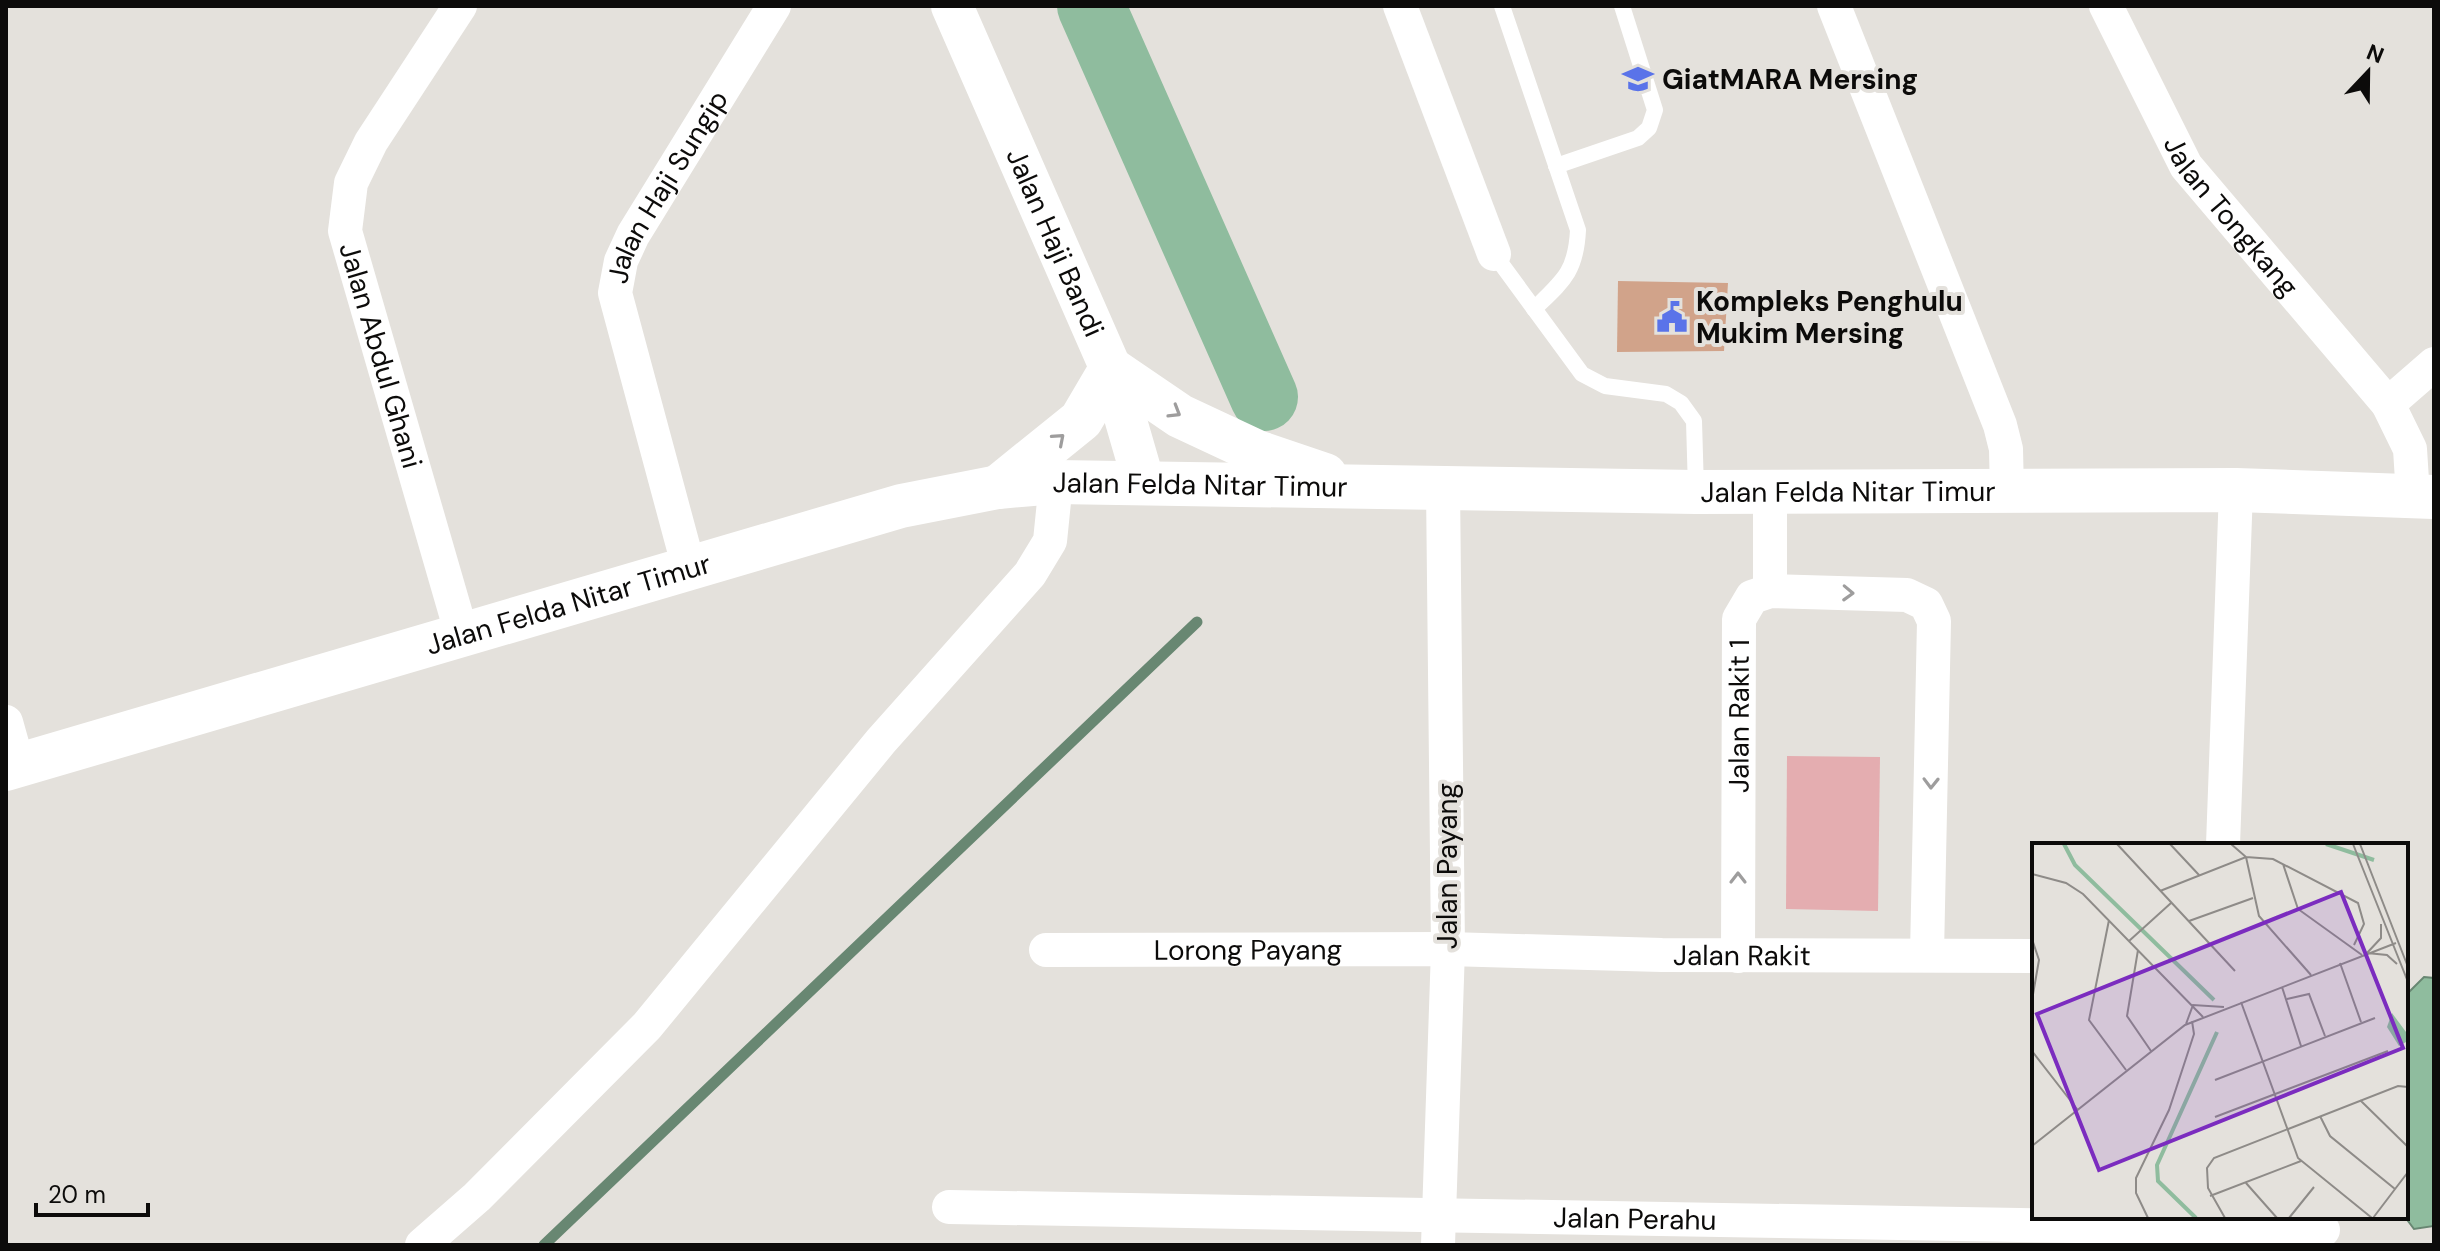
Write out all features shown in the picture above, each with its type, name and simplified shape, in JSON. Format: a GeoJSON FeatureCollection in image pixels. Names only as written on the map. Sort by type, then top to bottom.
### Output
{"type":"FeatureCollection","features":[{"type":"Feature","properties":{"kind":"main road"},"geometry":{"type":"LineString","coordinates":[[998,487],[1081,420],[1111,369],[1180,416],[1257,452],[1357,487]]}},
{"type":"Feature","properties":{"kind":"main road","name":"Jalan Felda Nitar Timur"},"geometry":{"type":"LineString","coordinates":[[12,767],[901,506],[998,487],[1056,482],[1696,492],[2236,490],[2424,497]]}},
{"type":"Feature","properties":{"kind":"street","name":"Jalan Abdul Ghani"},"geometry":{"type":"LineString","coordinates":[[460,6],[371,142],[351,183],[345,231],[462,635]]}},
{"type":"Feature","properties":{"kind":"street","name":"Jalan Haji Sungip"},"geometry":{"type":"LineString","coordinates":[[689,568],[615,293],[621,261],[633,235],[774,6]]}},
{"type":"Feature","properties":{"kind":"street","name":"Jalan Haji Bandi"},"geometry":{"type":"LineString","coordinates":[[952,6],[1111,369],[1144,483]]}},
{"type":"Feature","properties":{"kind":"street"},"geometry":{"type":"LineString","coordinates":[[1400,6],[1494,254]]}},
{"type":"Feature","properties":{"kind":"street"},"geometry":{"type":"LineString","coordinates":[[1834,6],[2000,425],[2006,449],[2007,493]]}},
{"type":"Feature","properties":{"kind":"street","name":"Jalan Tongkang"},"geometry":{"type":"LineString","coordinates":[[2106,6],[2186,166],[2388,404],[2410,449],[2424,497]]}},
{"type":"Feature","properties":{"kind":"street"},"geometry":{"type":"LineString","coordinates":[[2388,404],[2434,364]]}},
{"type":"Feature","properties":{"kind":"street"},"geometry":{"type":"LineString","coordinates":[[422,1245],[477,1197],[647,1026],[881,741],[1030,574],[1050,541],[1056,482]]}},
{"type":"Feature","properties":{"kind":"street","name":"Jalan Payang"},"geometry":{"type":"LineString","coordinates":[[1440,1230],[1448,949],[1443,487]]}},
{"type":"Feature","properties":{"kind":"street"},"geometry":{"type":"LineString","coordinates":[[2223,843],[2236,490]]}},
{"type":"Feature","properties":{"kind":"street"},"geometry":{"type":"LineString","coordinates":[[1770,491],[1770,591],[1907,595],[1926,604],[1934,621],[1927,954]]}},
{"type":"Feature","properties":{"kind":"street","name":"Jalan Rakit 1"},"geometry":{"type":"LineString","coordinates":[[1738,956],[1739,619],[1752,597],[1770,591]]}},
{"type":"Feature","properties":{"kind":"street"},"geometry":{"type":"LineString","coordinates":[[6,722],[12,767]]}},
{"type":"Feature","properties":{"kind":"street","name":"Lorong Payang"},"geometry":{"type":"LineString","coordinates":[[1046,950],[1448,949]]}},
{"type":"Feature","properties":{"kind":"street","name":"Jalan Rakit"},"geometry":{"type":"LineString","coordinates":[[1448,949],[1738,956],[2032,956]]}},
{"type":"Feature","properties":{"kind":"street","name":"Jalan Perahu"},"geometry":{"type":"LineString","coordinates":[[949,1207],[1440,1230],[2323,1231]]}},
{"type":"Feature","properties":{"kind":"lane"},"geometry":{"type":"LineString","coordinates":[[1502,6],[1578,230],[1577,254],[1568,277],[1534,309]]}},
{"type":"Feature","properties":{"kind":"lane"},"geometry":{"type":"LineString","coordinates":[[1556,166],[1638,138],[1649,128],[1655,110],[1622,6]]}},
{"type":"Feature","properties":{"kind":"lane"},"geometry":{"type":"LineString","coordinates":[[1494,254],[1582,374],[1605,386],[1666,394],[1681,403],[1694,421],[1696,492]]}},
{"type":"Feature","properties":{"kind":"shaded area"},"geometry":{"type":"Polygon","coordinates":[[[1787,756],[1880,757],[1878,911],[1786,909],[1787,756]]]}},
{"type":"Feature","properties":{"kind":"shaded area"},"geometry":{"type":"Polygon","coordinates":[[[2424,977],[2434,978],[2434,1226],[2414,1229],[2406,1219],[2408,993],[2424,977]]]}},
{"type":"Feature","properties":{"kind":"building","name":"Kompleks Penghulu Mukim Mersing"},"geometry":{"type":"Polygon","coordinates":[[[1618,281],[1728,283],[1724,351],[1617,352],[1618,281]]]}},
{"type":"Feature","properties":{"kind":"waterway"},"geometry":{"type":"LineString","coordinates":[[1091,6],[1264,397]]}},
{"type":"Feature","properties":{"kind":"waterway"},"geometry":{"type":"LineString","coordinates":[[544,1245],[1197,622]]}},
{"type":"Feature","properties":{"kind":"place","name":"GiatMARA Mersing"},"geometry":{"type":"Point","coordinates":[1638,79]}},
{"type":"Feature","properties":{"kind":"place","name":"Kompleks Penghulu Mukim Mersing"},"geometry":{"type":"Point","coordinates":[1672,317]}}]}
